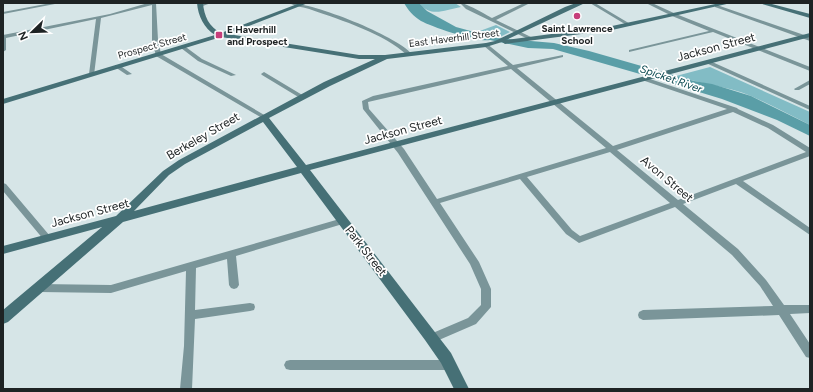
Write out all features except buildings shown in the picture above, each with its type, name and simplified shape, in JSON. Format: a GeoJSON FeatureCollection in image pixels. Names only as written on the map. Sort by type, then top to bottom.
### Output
{"type":"FeatureCollection","features":[{"type":"Feature","properties":{"kind":"main road"},"geometry":{"type":"LineString","coordinates":[[489,44],[505,39],[567,8],[582,3]]}},
{"type":"Feature","properties":{"kind":"main road","name":"East Haverhill Street"},"geometry":{"type":"LineString","coordinates":[[221,36],[326,52],[384,57],[605,29],[728,3]]}},
{"type":"Feature","properties":{"kind":"main road"},"geometry":{"type":"LineString","coordinates":[[762,3],[810,16]]}},
{"type":"Feature","properties":{"kind":"main road"},"geometry":{"type":"LineString","coordinates":[[200,4],[201,13],[207,25],[221,36]]}},
{"type":"Feature","properties":{"kind":"main road","name":"Prospect Street"},"geometry":{"type":"LineString","coordinates":[[3,102],[117,66],[221,36],[302,4]]}},
{"type":"Feature","properties":{"kind":"main road","name":"Jackson Street"},"geometry":{"type":"LineString","coordinates":[[3,250],[556,102],[808,37]]}},
{"type":"Feature","properties":{"kind":"main road"},"geometry":{"type":"LineString","coordinates":[[326,52],[341,59],[347,67]]}},
{"type":"Feature","properties":{"kind":"main road","name":"Berkeley Street"},"geometry":{"type":"LineString","coordinates":[[3,318],[119,219],[166,173],[182,162],[302,97],[347,67],[384,57]]}},
{"type":"Feature","properties":{"kind":"main road","name":"Park Street"},"geometry":{"type":"LineString","coordinates":[[264,117],[432,338],[450,365],[462,389]]}},
{"type":"Feature","properties":{"kind":"street"},"geometry":{"type":"LineString","coordinates":[[3,13],[58,3]]}},
{"type":"Feature","properties":{"kind":"street"},"geometry":{"type":"LineString","coordinates":[[3,50],[4,37],[99,18],[154,3],[155,40],[158,55],[264,117]]}},
{"type":"Feature","properties":{"kind":"street"},"geometry":{"type":"LineString","coordinates":[[200,4],[209,3]]}},
{"type":"Feature","properties":{"kind":"street"},"geometry":{"type":"LineString","coordinates":[[291,3],[302,4],[393,41],[402,46],[408,54]]}},
{"type":"Feature","properties":{"kind":"street"},"geometry":{"type":"LineString","coordinates":[[462,3],[468,8],[530,39]]}},
{"type":"Feature","properties":{"kind":"street"},"geometry":{"type":"LineString","coordinates":[[492,20],[528,3]]}},
{"type":"Feature","properties":{"kind":"street"},"geometry":{"type":"LineString","coordinates":[[592,3],[630,24]]}},
{"type":"Feature","properties":{"kind":"street"},"geometry":{"type":"LineString","coordinates":[[648,3],[674,15],[810,69]]}},
{"type":"Feature","properties":{"kind":"street"},"geometry":{"type":"LineString","coordinates":[[717,6],[808,37]]}},
{"type":"Feature","properties":{"kind":"street"},"geometry":{"type":"LineString","coordinates":[[92,74],[99,18]]}},
{"type":"Feature","properties":{"kind":"street"},"geometry":{"type":"LineString","coordinates":[[631,51],[714,31]]}},
{"type":"Feature","properties":{"kind":"street","name":"Avon Street"},"geometry":{"type":"LineString","coordinates":[[489,44],[514,67],[735,252],[763,283],[810,353]]}},
{"type":"Feature","properties":{"kind":"street"},"geometry":{"type":"LineString","coordinates":[[183,47],[200,60],[233,75]]}},
{"type":"Feature","properties":{"kind":"street"},"geometry":{"type":"LineString","coordinates":[[432,338],[472,321],[486,307],[486,289],[474,262],[396,145],[366,109],[365,101],[561,56]]}},
{"type":"Feature","properties":{"kind":"street"},"geometry":{"type":"LineString","coordinates":[[708,62],[810,108]]}},
{"type":"Feature","properties":{"kind":"street"},"geometry":{"type":"LineString","coordinates":[[117,66],[129,74]]}},
{"type":"Feature","properties":{"kind":"street"},"geometry":{"type":"LineString","coordinates":[[264,74],[302,97]]}},
{"type":"Feature","properties":{"kind":"street"},"geometry":{"type":"LineString","coordinates":[[646,79],[735,109],[774,127],[810,152]]}},
{"type":"Feature","properties":{"kind":"street"},"geometry":{"type":"LineString","coordinates":[[797,90],[810,82]]}},
{"type":"Feature","properties":{"kind":"street"},"geometry":{"type":"LineString","coordinates":[[435,202],[735,109]]}},
{"type":"Feature","properties":{"kind":"street"},"geometry":{"type":"LineString","coordinates":[[522,176],[569,232],[579,240],[810,152]]}},
{"type":"Feature","properties":{"kind":"street"},"geometry":{"type":"LineString","coordinates":[[738,180],[810,232]]}},
{"type":"Feature","properties":{"kind":"street"},"geometry":{"type":"LineString","coordinates":[[3,186],[47,238]]}},
{"type":"Feature","properties":{"kind":"street"},"geometry":{"type":"LineString","coordinates":[[40,288],[111,289],[343,221]]}},
{"type":"Feature","properties":{"kind":"street"},"geometry":{"type":"LineString","coordinates":[[231,254],[234,285]]}},
{"type":"Feature","properties":{"kind":"street"},"geometry":{"type":"LineString","coordinates":[[186,389],[191,266]]}},
{"type":"Feature","properties":{"kind":"street"},"geometry":{"type":"LineString","coordinates":[[190,315],[250,307]]}},
{"type":"Feature","properties":{"kind":"street"},"geometry":{"type":"LineString","coordinates":[[643,316],[810,309]]}},
{"type":"Feature","properties":{"kind":"street"},"geometry":{"type":"LineString","coordinates":[[290,365],[450,365]]}},
{"type":"Feature","properties":{"kind":"shaded area"},"geometry":{"type":"Polygon","coordinates":[[[419,3],[455,3],[461,7],[433,12],[424,8],[419,3]]]}},
{"type":"Feature","properties":{"kind":"shaded area"},"geometry":{"type":"Polygon","coordinates":[[[496,25],[510,32],[498,38],[477,32],[496,25]]]}},
{"type":"Feature","properties":{"kind":"shaded area"},"geometry":{"type":"Polygon","coordinates":[[[710,67],[810,112],[810,125],[751,96],[723,87],[676,76],[710,67]]]}},
{"type":"Feature","properties":{"kind":"water","name":"Spicket River"},"geometry":{"type":"Polygon","coordinates":[[[404,3],[419,3],[427,11],[456,27],[496,38],[554,43],[589,51],[694,81],[712,84],[751,96],[810,125],[810,136],[777,120],[722,99],[640,74],[553,49],[528,48],[490,40],[466,37],[421,21],[411,13],[404,3]]]}},
{"type":"Feature","properties":{"kind":"place","name":"Saint Lawrence School"},"geometry":{"type":"Point","coordinates":[577,16]}},
{"type":"Feature","properties":{"kind":"place","name":"E Haverhill and Prospect"},"geometry":{"type":"Point","coordinates":[219,35]}}]}
